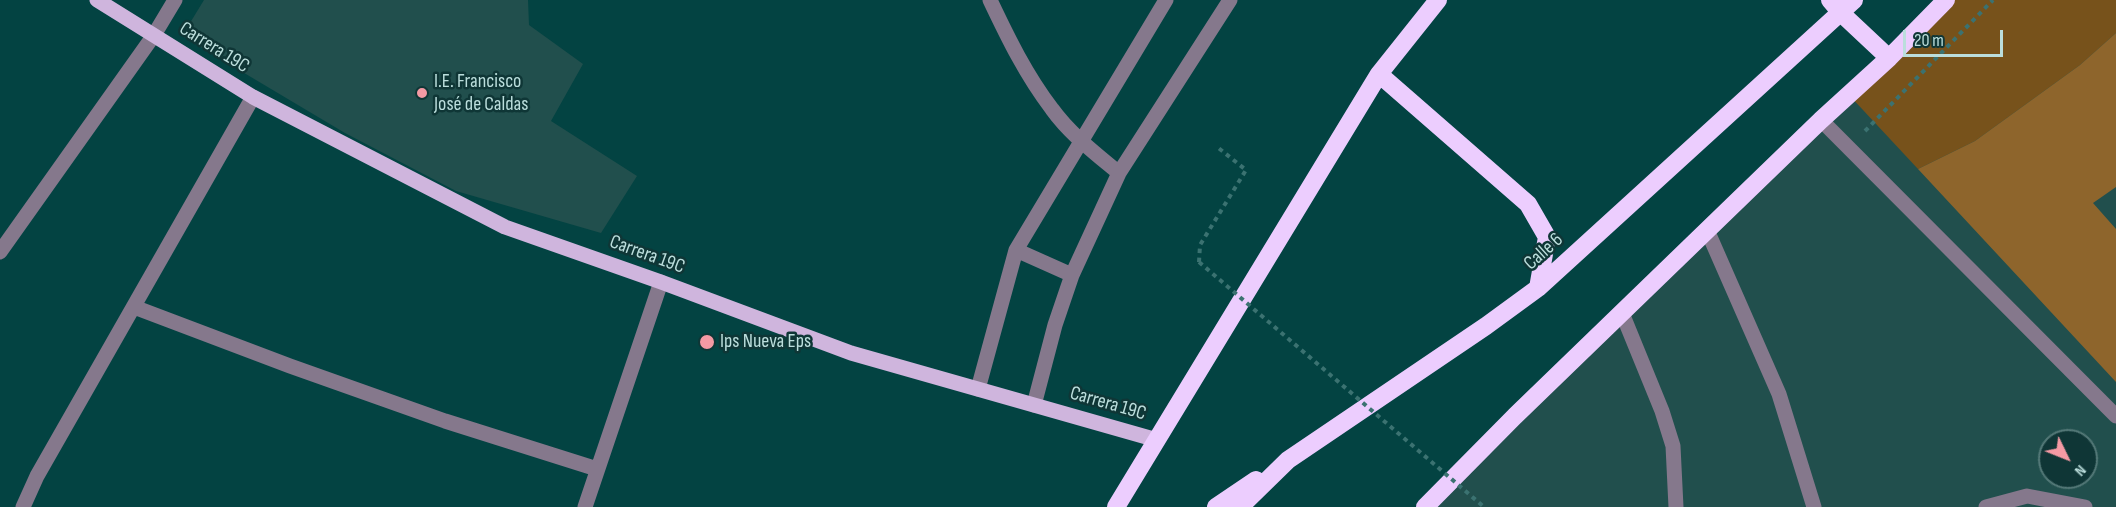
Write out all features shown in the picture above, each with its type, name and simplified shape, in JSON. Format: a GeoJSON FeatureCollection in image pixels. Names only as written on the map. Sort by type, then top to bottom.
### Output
{"type":"FeatureCollection","features":[{"type":"Feature","properties":{"kind":"highway"},"geometry":{"type":"LineString","coordinates":[[1116,507],[1379,74],[1438,0]]}},
{"type":"Feature","properties":{"kind":"highway"},"geometry":{"type":"LineString","coordinates":[[1425,507],[1707,230],[1889,58],[1946,0]]}},
{"type":"Feature","properties":{"kind":"highway"},"geometry":{"type":"LineString","coordinates":[[1842,4],[1889,58]]}},
{"type":"Feature","properties":{"kind":"highway","name":"Calle 6"},"geometry":{"type":"LineString","coordinates":[[1240,507],[1288,460],[1486,326],[1538,288],[1842,4]]}},
{"type":"Feature","properties":{"kind":"highway"},"geometry":{"type":"LineString","coordinates":[[1379,74],[1528,204],[1547,237],[1538,288]]}},
{"type":"Feature","properties":{"kind":"highway"},"geometry":{"type":"LineString","coordinates":[[1216,507],[1288,460]]}},
{"type":"Feature","properties":{"kind":"main road","name":"Carrera 19C"},"geometry":{"type":"LineString","coordinates":[[96,0],[253,97],[505,227],[851,353],[1157,440]]}},
{"type":"Feature","properties":{"kind":"street"},"geometry":{"type":"LineString","coordinates":[[1,250],[154,35],[175,0]]}},
{"type":"Feature","properties":{"kind":"street"},"geometry":{"type":"LineString","coordinates":[[990,0],[1018,60],[1052,110],[1082,142],[1119,174]]}},
{"type":"Feature","properties":{"kind":"street"},"geometry":{"type":"LineString","coordinates":[[978,389],[1016,250],[1166,0]]}},
{"type":"Feature","properties":{"kind":"street"},"geometry":{"type":"LineString","coordinates":[[1034,405],[1054,326],[1072,275],[1119,174],[1230,0]]}},
{"type":"Feature","properties":{"kind":"street"},"geometry":{"type":"LineString","coordinates":[[23,507],[37,476],[253,97]]}},
{"type":"Feature","properties":{"kind":"street"},"geometry":{"type":"LineString","coordinates":[[1821,120],[2116,416]]}},
{"type":"Feature","properties":{"kind":"street"},"geometry":{"type":"LineString","coordinates":[[1707,230],[1779,394],[1814,507]]}},
{"type":"Feature","properties":{"kind":"street"},"geometry":{"type":"LineString","coordinates":[[1016,250],[1072,275]]}},
{"type":"Feature","properties":{"kind":"street"},"geometry":{"type":"LineString","coordinates":[[585,507],[661,282]]}},
{"type":"Feature","properties":{"kind":"street"},"geometry":{"type":"LineString","coordinates":[[134,307],[445,421],[597,469]]}},
{"type":"Feature","properties":{"kind":"street"},"geometry":{"type":"LineString","coordinates":[[1622,314],[1662,411],[1673,446],[1676,507]]}},
{"type":"Feature","properties":{"kind":"street"},"geometry":{"type":"LineString","coordinates":[[1986,507],[2027,496],[2085,507]]}},
{"type":"Feature","properties":{"kind":"path"},"geometry":{"type":"LineString","coordinates":[[1847,148],[1993,0]]}},
{"type":"Feature","properties":{"kind":"path"},"geometry":{"type":"LineString","coordinates":[[1216,146],[1246,170],[1200,245],[1199,262],[1484,507]]}},
{"type":"Feature","properties":{"kind":"shaded area","name":"I.E. Francisco José de Caldas"},"geometry":{"type":"Polygon","coordinates":[[[204,0],[528,0],[529,25],[583,64],[551,121],[637,176],[601,233],[456,191],[345,133],[182,36],[204,0]]]}},
{"type":"Feature","properties":{"kind":"shaded area"},"geometry":{"type":"Polygon","coordinates":[[[1947,0],[2116,0],[2116,33],[2080,65],[1975,141],[1918,169],[1849,95],[1947,0]]]}},
{"type":"Feature","properties":{"kind":"shaded area"},"geometry":{"type":"Polygon","coordinates":[[[2116,0],[2116,507],[1425,507],[1889,58],[2116,0]]]}},
{"type":"Feature","properties":{"kind":"shaded area"},"geometry":{"type":"Polygon","coordinates":[[[2116,33],[2116,187],[2093,203],[2116,229],[2116,382],[1918,169],[1975,141],[2080,65],[2116,33]]]}},
{"type":"Feature","properties":{"kind":"place","name":"I.E. Francisco José de Caldas"},"geometry":{"type":"Point","coordinates":[422,93]}},
{"type":"Feature","properties":{"kind":"place","name":"Ips Nueva Eps"},"geometry":{"type":"Point","coordinates":[707,342]}}]}
